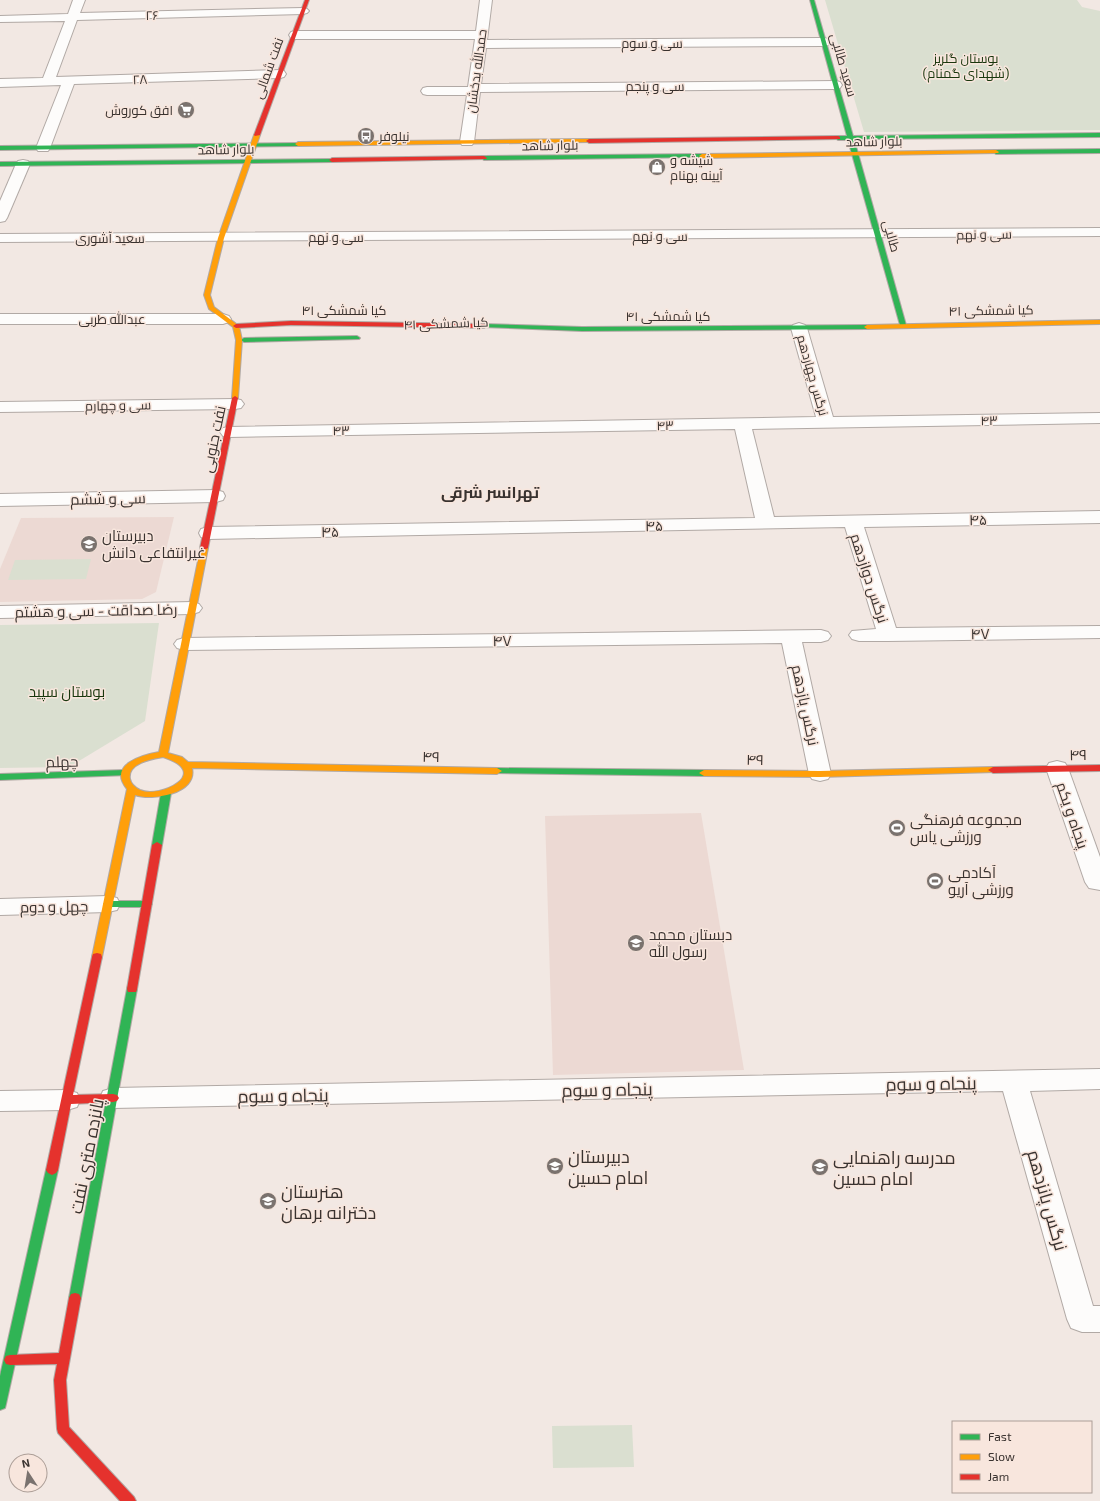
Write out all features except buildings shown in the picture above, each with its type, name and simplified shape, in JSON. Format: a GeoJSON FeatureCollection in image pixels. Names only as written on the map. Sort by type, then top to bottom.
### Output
{"type":"FeatureCollection","features":[{"type":"Feature","properties":{"kind":"street"},"geometry":{"type":"LineString","coordinates":[[48,82],[78,0]]}},
{"type":"Feature","properties":{"kind":"street","name":"نفت شمالی"},"geometry":{"type":"LineString","coordinates":[[254,145],[308,0]]}},
{"type":"Feature","properties":{"kind":"street","name":"حمدالله بدخشان"},"geometry":{"type":"LineString","coordinates":[[467,142],[486,0]]}},
{"type":"Feature","properties":{"kind":"street","name":"سعید طالبی"},"geometry":{"type":"LineString","coordinates":[[812,0],[855,154]]}},
{"type":"Feature","properties":{"kind":"street","name":"۲۶"},"geometry":{"type":"LineString","coordinates":[[0,19],[303,11]]}},
{"type":"Feature","properties":{"kind":"street","name":"سی و سوم"},"geometry":{"type":"LineString","coordinates":[[295,34],[480,39],[824,42]]}},
{"type":"Feature","properties":{"kind":"street","name":"۲۸"},"geometry":{"type":"LineString","coordinates":[[0,83],[280,74]]}},
{"type":"Feature","properties":{"kind":"street"},"geometry":{"type":"LineString","coordinates":[[43,148],[69,81]]}},
{"type":"Feature","properties":{"kind":"street","name":"سی و پنجم"},"geometry":{"type":"LineString","coordinates":[[427,91],[836,85]]}},
{"type":"Feature","properties":{"kind":"street","name":"بلوار شاهد"},"geometry":{"type":"LineString","coordinates":[[0,148],[1100,135]]}},
{"type":"Feature","properties":{"kind":"street","name":"نفت جنوبی"},"geometry":{"type":"LineString","coordinates":[[163,754],[184,644],[235,404],[240,340],[229,322],[210,308],[207,295],[221,238],[254,145]]}},
{"type":"Feature","properties":{"kind":"street","name":"بلوار شاهد"},"geometry":{"type":"LineString","coordinates":[[0,164],[1100,151]]}},
{"type":"Feature","properties":{"kind":"street","name":"طالبی"},"geometry":{"type":"LineString","coordinates":[[855,154],[903,325]]}},
{"type":"Feature","properties":{"kind":"street"},"geometry":{"type":"LineString","coordinates":[[0,218],[23,164]]}},
{"type":"Feature","properties":{"kind":"street","name":"سی و نهم"},"geometry":{"type":"LineString","coordinates":[[221,238],[878,235],[1100,232]]}},
{"type":"Feature","properties":{"kind":"street","name":"سعید آشوری"},"geometry":{"type":"LineString","coordinates":[[0,238],[221,238]]}},
{"type":"Feature","properties":{"kind":"street","name":"عبدالله طربی"},"geometry":{"type":"LineString","coordinates":[[0,319],[229,322]]}},
{"type":"Feature","properties":{"kind":"street","name":"۴۱ کیا شمشکی"},"geometry":{"type":"LineString","coordinates":[[229,322],[431,324],[582,329],[799,328],[1100,322]]}},
{"type":"Feature","properties":{"kind":"street","name":"نرگس چهاردهم"},"geometry":{"type":"LineString","coordinates":[[799,328],[826,423]]}},
{"type":"Feature","properties":{"kind":"street","name":"کیا شمشکی ۴۱"},"geometry":{"type":"LineString","coordinates":[[468,335],[582,329]]}},
{"type":"Feature","properties":{"kind":"street"},"geometry":{"type":"LineString","coordinates":[[240,340],[366,338]]}},
{"type":"Feature","properties":{"kind":"street","name":"سی و چهارم"},"geometry":{"type":"LineString","coordinates":[[0,407],[235,404]]}},
{"type":"Feature","properties":{"kind":"street","name":"۴۳"},"geometry":{"type":"LineString","coordinates":[[230,432],[1100,418]]}},
{"type":"Feature","properties":{"kind":"street"},"geometry":{"type":"LineString","coordinates":[[742,424],[766,523]]}},
{"type":"Feature","properties":{"kind":"street","name":"سی و ششم"},"geometry":{"type":"LineString","coordinates":[[0,500],[216,496]]}},
{"type":"Feature","properties":{"kind":"street","name":"۴۵"},"geometry":{"type":"LineString","coordinates":[[208,533],[1100,517]]}},
{"type":"Feature","properties":{"kind":"street","name":"نرگس دوازدهم"},"geometry":{"type":"LineString","coordinates":[[852,522],[888,635]]}},
{"type":"Feature","properties":{"kind":"street","name":"رضا صداقت - سی و هشتم"},"geometry":{"type":"LineString","coordinates":[[0,612],[192,608]]}},
{"type":"Feature","properties":{"kind":"street","name":"۴۷"},"geometry":{"type":"LineString","coordinates":[[859,635],[1100,632]]}},
{"type":"Feature","properties":{"kind":"street","name":"۴۷"},"geometry":{"type":"LineString","coordinates":[[184,644],[821,636]]}},
{"type":"Feature","properties":{"kind":"street","name":"نرگس یازدهم"},"geometry":{"type":"LineString","coordinates":[[791,637],[820,774]]}},
{"type":"Feature","properties":{"kind":"street"},"geometry":{"type":"LineString","coordinates":[[163,754],[174,756],[183,759],[188,765],[190,780],[178,788],[166,793],[153,795],[140,793],[131,788],[125,782],[125,773],[130,766],[150,755],[163,754]]}},
{"type":"Feature","properties":{"kind":"street","name":"۴۹"},"geometry":{"type":"LineString","coordinates":[[188,765],[409,770],[820,774],[1100,768]]}},
{"type":"Feature","properties":{"kind":"street","name":"پنجاه و یکم"},"geometry":{"type":"LineString","coordinates":[[1057,768],[1097,882],[1100,882]]}},
{"type":"Feature","properties":{"kind":"street","name":"۴۹"},"geometry":{"type":"LineString","coordinates":[[274,776],[409,770]]}},
{"type":"Feature","properties":{"kind":"street","name":"چهلم"},"geometry":{"type":"LineString","coordinates":[[0,777],[125,773]]}},
{"type":"Feature","properties":{"kind":"street","name":"پانزده متری نفت"},"geometry":{"type":"LineString","coordinates":[[0,1404],[5,1360],[67,1100],[131,788]]}},
{"type":"Feature","properties":{"kind":"street","name":"پانزده متری نفت"},"geometry":{"type":"LineString","coordinates":[[129,1501],[63,1429],[60,1380],[113,1098],[166,793]]}},
{"type":"Feature","properties":{"kind":"street"},"geometry":{"type":"LineString","coordinates":[[108,904],[147,904]]}},
{"type":"Feature","properties":{"kind":"street","name":"چهل و دوم"},"geometry":{"type":"LineString","coordinates":[[0,907],[108,904]]}},
{"type":"Feature","properties":{"kind":"street","name":"پنجاه و سوم"},"geometry":{"type":"LineString","coordinates":[[113,1098],[1100,1080]]}},
{"type":"Feature","properties":{"kind":"street","name":"نرگس پانزدهم"},"geometry":{"type":"LineString","coordinates":[[1014,1081],[1091,1319]]}},
{"type":"Feature","properties":{"kind":"street"},"geometry":{"type":"LineString","coordinates":[[0,1101],[113,1098]]}},
{"type":"Feature","properties":{"kind":"street"},"geometry":{"type":"LineString","coordinates":[[5,1360],[64,1358]]}},
{"type":"Feature","properties":{"kind":"shaded area","name":"دبیرستان غیرانتفاعی دانش"},"geometry":{"type":"Polygon","coordinates":[[[174,517],[156,592],[142,599],[0,602],[0,569],[21,518],[174,517]]]}},
{"type":"Feature","properties":{"kind":"shaded area","name":"دبستان محمد رسول الله"},"geometry":{"type":"Polygon","coordinates":[[[701,813],[744,1070],[553,1075],[545,816],[701,813]]]}},
{"type":"Feature","properties":{"kind":"green space","name":"بوستان گلریز (شهدای گمنام)"},"geometry":{"type":"Polygon","coordinates":[[[825,0],[1077,0],[1082,7],[1100,11],[1100,130],[864,132],[825,0]]]}},
{"type":"Feature","properties":{"kind":"green space"},"geometry":{"type":"Polygon","coordinates":[[[91,559],[86,579],[8,580],[15,560],[91,559]]]}},
{"type":"Feature","properties":{"kind":"green space","name":"بوستان سپید"},"geometry":{"type":"Polygon","coordinates":[[[159,623],[145,721],[69,767],[0,768],[0,625],[159,623]]]}},
{"type":"Feature","properties":{"kind":"green space"},"geometry":{"type":"Polygon","coordinates":[[[632,1425],[634,1467],[553,1468],[552,1426],[632,1425]]]}},
{"type":"Feature","properties":{"kind":"traffic: fast"},"geometry":{"type":"LineString","coordinates":[[812,0],[903,325]]}},
{"type":"Feature","properties":{"kind":"traffic: fast"},"geometry":{"type":"LineString","coordinates":[[838,138],[1100,135]]}},
{"type":"Feature","properties":{"kind":"traffic: fast"},"geometry":{"type":"LineString","coordinates":[[0,148],[298,144]]}},
{"type":"Feature","properties":{"kind":"traffic: fast"},"geometry":{"type":"LineString","coordinates":[[996,152],[1100,151]]}},
{"type":"Feature","properties":{"kind":"traffic: fast"},"geometry":{"type":"LineString","coordinates":[[484,158],[702,156]]}},
{"type":"Feature","properties":{"kind":"traffic: fast"},"geometry":{"type":"LineString","coordinates":[[0,164],[332,160]]}},
{"type":"Feature","properties":{"kind":"traffic: fast"},"geometry":{"type":"LineString","coordinates":[[484,326],[582,329],[867,327]]}},
{"type":"Feature","properties":{"kind":"traffic: fast"},"geometry":{"type":"LineString","coordinates":[[244,340],[357,338]]}},
{"type":"Feature","properties":{"kind":"traffic: fast"},"geometry":{"type":"LineString","coordinates":[[497,771],[704,773]]}},
{"type":"Feature","properties":{"kind":"traffic: fast"},"geometry":{"type":"LineString","coordinates":[[0,777],[125,773]]}},
{"type":"Feature","properties":{"kind":"traffic: fast"},"geometry":{"type":"LineString","coordinates":[[157,845],[166,793]]}},
{"type":"Feature","properties":{"kind":"traffic: fast"},"geometry":{"type":"LineString","coordinates":[[108,904],[147,904]]}},
{"type":"Feature","properties":{"kind":"traffic: fast"},"geometry":{"type":"LineString","coordinates":[[75,1298],[132,989]]}},
{"type":"Feature","properties":{"kind":"traffic: fast"},"geometry":{"type":"LineString","coordinates":[[0,1404],[52,1170]]}},
{"type":"Feature","properties":{"kind":"traffic: slow"},"geometry":{"type":"LineString","coordinates":[[235,398],[239,340],[236,326],[211,308],[207,295],[221,238],[257,135]]}},
{"type":"Feature","properties":{"kind":"traffic: slow"},"geometry":{"type":"LineString","coordinates":[[298,144],[589,141]]}},
{"type":"Feature","properties":{"kind":"traffic: slow"},"geometry":{"type":"LineString","coordinates":[[702,156],[996,152]]}},
{"type":"Feature","properties":{"kind":"traffic: slow"},"geometry":{"type":"LineString","coordinates":[[867,327],[1100,322]]}},
{"type":"Feature","properties":{"kind":"traffic: slow"},"geometry":{"type":"LineString","coordinates":[[163,754],[204,548]]}},
{"type":"Feature","properties":{"kind":"traffic: slow"},"geometry":{"type":"LineString","coordinates":[[163,754],[179,759],[187,766],[189,774],[185,781],[177,788],[167,793],[154,795],[142,794],[132,789],[128,785],[125,776],[129,767],[140,759],[163,754]]}},
{"type":"Feature","properties":{"kind":"traffic: slow"},"geometry":{"type":"LineString","coordinates":[[188,765],[497,771]]}},
{"type":"Feature","properties":{"kind":"traffic: slow"},"geometry":{"type":"LineString","coordinates":[[704,773],[820,774],[993,770]]}},
{"type":"Feature","properties":{"kind":"traffic: slow"},"geometry":{"type":"LineString","coordinates":[[97,957],[131,789]]}},
{"type":"Feature","properties":{"kind":"traffic: jam"},"geometry":{"type":"LineString","coordinates":[[257,135],[307,0]]}},
{"type":"Feature","properties":{"kind":"traffic: jam"},"geometry":{"type":"LineString","coordinates":[[589,141],[838,138]]}},
{"type":"Feature","properties":{"kind":"traffic: jam"},"geometry":{"type":"LineString","coordinates":[[332,160],[484,158]]}},
{"type":"Feature","properties":{"kind":"traffic: jam"},"geometry":{"type":"LineString","coordinates":[[236,326],[291,323],[484,326]]}},
{"type":"Feature","properties":{"kind":"traffic: jam"},"geometry":{"type":"LineString","coordinates":[[204,548],[235,398]]}},
{"type":"Feature","properties":{"kind":"traffic: jam"},"geometry":{"type":"LineString","coordinates":[[993,770],[1100,768]]}},
{"type":"Feature","properties":{"kind":"traffic: jam"},"geometry":{"type":"LineString","coordinates":[[132,989],[157,845]]}},
{"type":"Feature","properties":{"kind":"traffic: jam"},"geometry":{"type":"LineString","coordinates":[[52,1170],[97,957]]}},
{"type":"Feature","properties":{"kind":"traffic: jam"},"geometry":{"type":"LineString","coordinates":[[67,1100],[113,1098]]}},
{"type":"Feature","properties":{"kind":"traffic: jam"},"geometry":{"type":"LineString","coordinates":[[75,1298],[60,1380],[63,1429],[129,1501]]}},
{"type":"Feature","properties":{"kind":"traffic: jam"},"geometry":{"type":"LineString","coordinates":[[10,1360],[65,1358]]}},
{"type":"Feature","properties":{"kind":"place","name":"افق کوروش"},"geometry":{"type":"Point","coordinates":[186,110]}},
{"type":"Feature","properties":{"kind":"place","name":"نیلوفر"},"geometry":{"type":"Point","coordinates":[366,136]}},
{"type":"Feature","properties":{"kind":"place","name":"شیشه و آیینه بهنام"},"geometry":{"type":"Point","coordinates":[657,167]}},
{"type":"Feature","properties":{"kind":"place","name":"دبیرستان غیرانتفاعی دانش"},"geometry":{"type":"Point","coordinates":[89,544]}},
{"type":"Feature","properties":{"kind":"place","name":"مجموعه فرهنگی ورزشی یاس"},"geometry":{"type":"Point","coordinates":[897,828]}},
{"type":"Feature","properties":{"kind":"place","name":"آکادمی ورزشی آریو"},"geometry":{"type":"Point","coordinates":[935,881]}},
{"type":"Feature","properties":{"kind":"place","name":"دبستان محمد رسول الله"},"geometry":{"type":"Point","coordinates":[636,943]}},
{"type":"Feature","properties":{"kind":"place","name":"دبیرستان امام حسین"},"geometry":{"type":"Point","coordinates":[555,1166]}},
{"type":"Feature","properties":{"kind":"place","name":"مدرسه راهنمایی امام حسین"},"geometry":{"type":"Point","coordinates":[820,1167]}},
{"type":"Feature","properties":{"kind":"place","name":"هنرستان دخترانه برهان"},"geometry":{"type":"Point","coordinates":[268,1201]}},
{"type":"Feature","properties":{"kind":"district","name":"تهرانسر شرقی"},"geometry":{"type":"Point","coordinates":[490,491]}}]}
